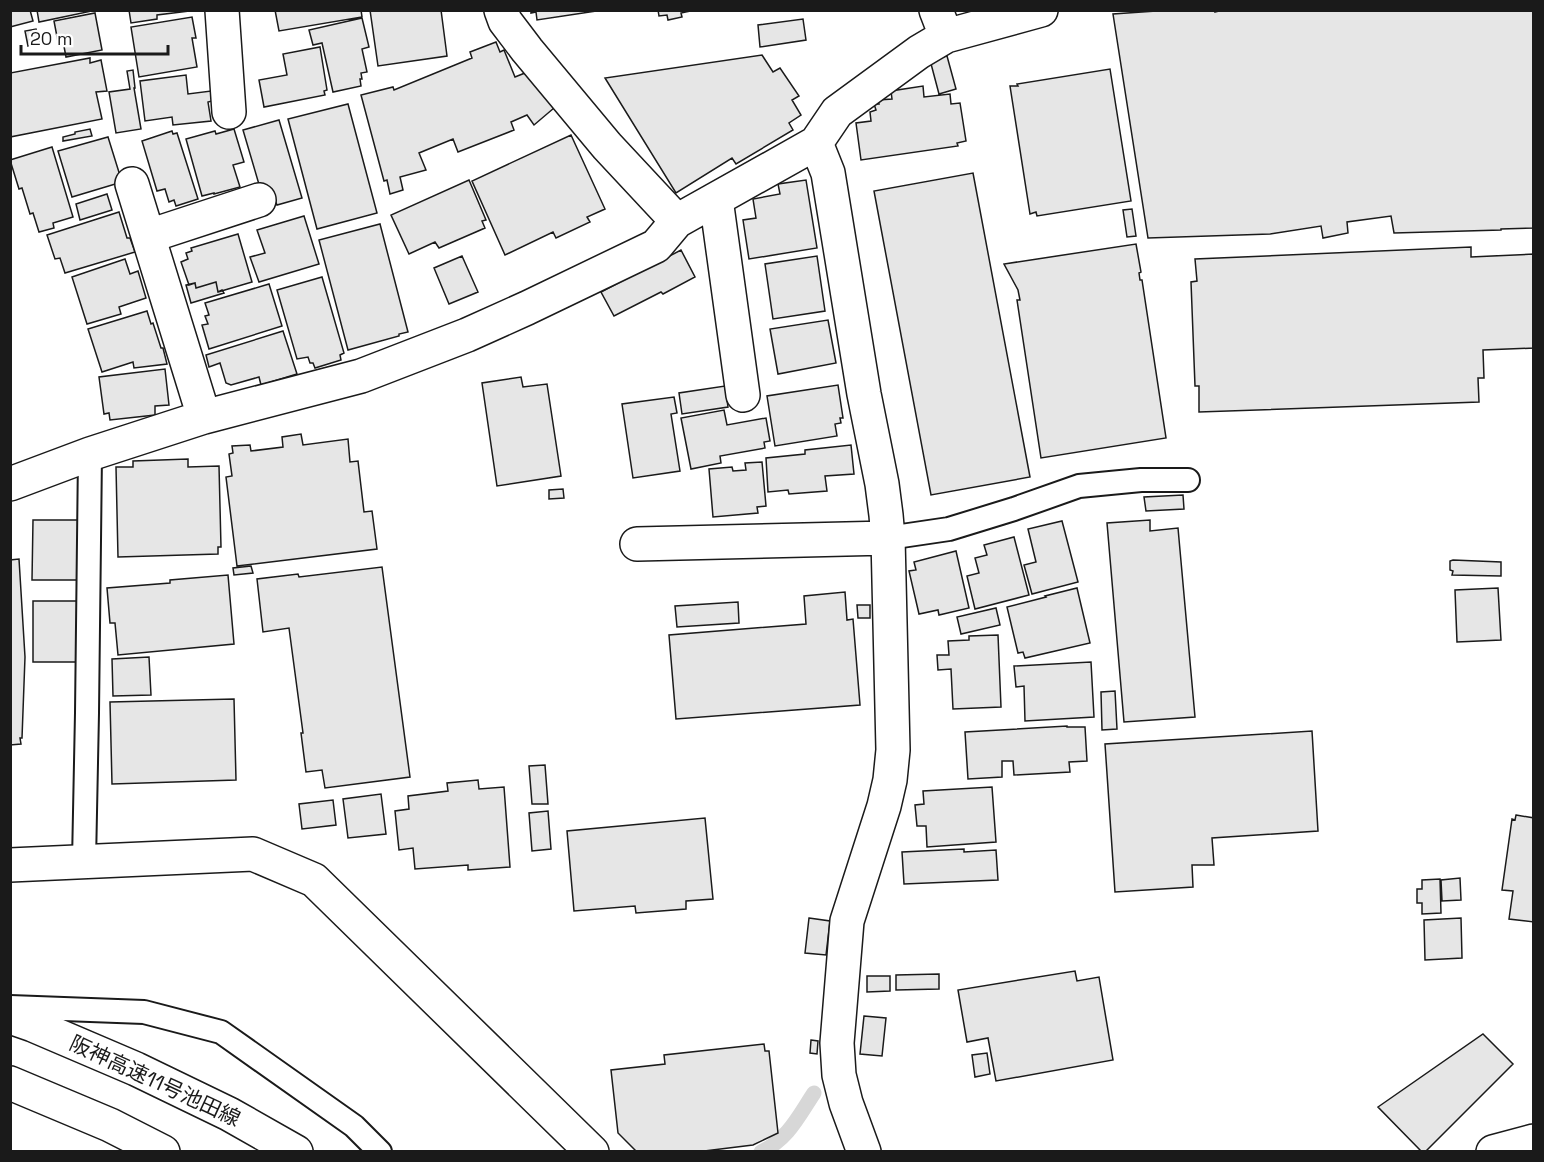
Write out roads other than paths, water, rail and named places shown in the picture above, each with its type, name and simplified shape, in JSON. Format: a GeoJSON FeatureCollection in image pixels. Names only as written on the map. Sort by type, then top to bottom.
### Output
{"type":"FeatureCollection","features":[{"type":"Feature","properties":{"kind":"main road"},"geometry":{"type":"LineString","coordinates":[[222,10],[229,112]]}},
{"type":"Feature","properties":{"kind":"main road"},"geometry":{"type":"LineString","coordinates":[[501,10],[505,21],[549,77],[607,146],[677,221]]}},
{"type":"Feature","properties":{"kind":"main road"},"geometry":{"type":"LineString","coordinates":[[10,484],[90,454],[204,417],[361,376],[467,335],[527,308],[656,246],[677,221],[816,142],[837,112],[919,52],[941,23],[1041,10]]}},
{"type":"Feature","properties":{"kind":"main road"},"geometry":{"type":"LineString","coordinates":[[816,142],[828,173],[864,394],[882,484],[888,538],[893,750],[890,780],[848,921],[837,1043],[839,1075],[846,1103],[864,1152]]}},
{"type":"Feature","properties":{"kind":"main road"},"geometry":{"type":"LineString","coordinates":[[132,184],[204,417]]}},
{"type":"Feature","properties":{"kind":"main road"},"geometry":{"type":"LineString","coordinates":[[716,199],[743,395]]}},
{"type":"Feature","properties":{"kind":"main road"},"geometry":{"type":"LineString","coordinates":[[149,236],[259,200]]}},
{"type":"Feature","properties":{"kind":"main road"},"geometry":{"type":"LineString","coordinates":[[637,544],[888,538]]}},
{"type":"Feature","properties":{"kind":"main road"},"geometry":{"type":"LineString","coordinates":[[10,865],[252,854],[314,880],[592,1152]]}},
{"type":"Feature","properties":{"kind":"main road","name":"阪神高速11号池田線"},"geometry":{"type":"LineString","coordinates":[[10,1017],[136,1069],[229,1114],[296,1152]]}},
{"type":"Feature","properties":{"kind":"main road"},"geometry":{"type":"LineString","coordinates":[[10,1083],[110,1125],[163,1152]]}},
{"type":"Feature","properties":{"kind":"main road"},"geometry":{"type":"LineString","coordinates":[[1492,1152],[1533,1141]]}},
{"type":"Feature","properties":{"kind":"lane"},"geometry":{"type":"LineString","coordinates":[[84,862],[90,454]]}},
{"type":"Feature","properties":{"kind":"lane"},"geometry":{"type":"LineString","coordinates":[[888,538],[949,529],[1079,486],[1141,480],[1188,480]]}},
{"type":"Feature","properties":{"kind":"lane"},"geometry":{"type":"LineString","coordinates":[[10,1007],[144,1012],[221,1032],[354,1126],[380,1152]]}},
{"type":"Feature","properties":{"kind":"waterway"},"geometry":{"type":"LineString","coordinates":[[761,1152],[785,1134],[814,1093]]}}]}
